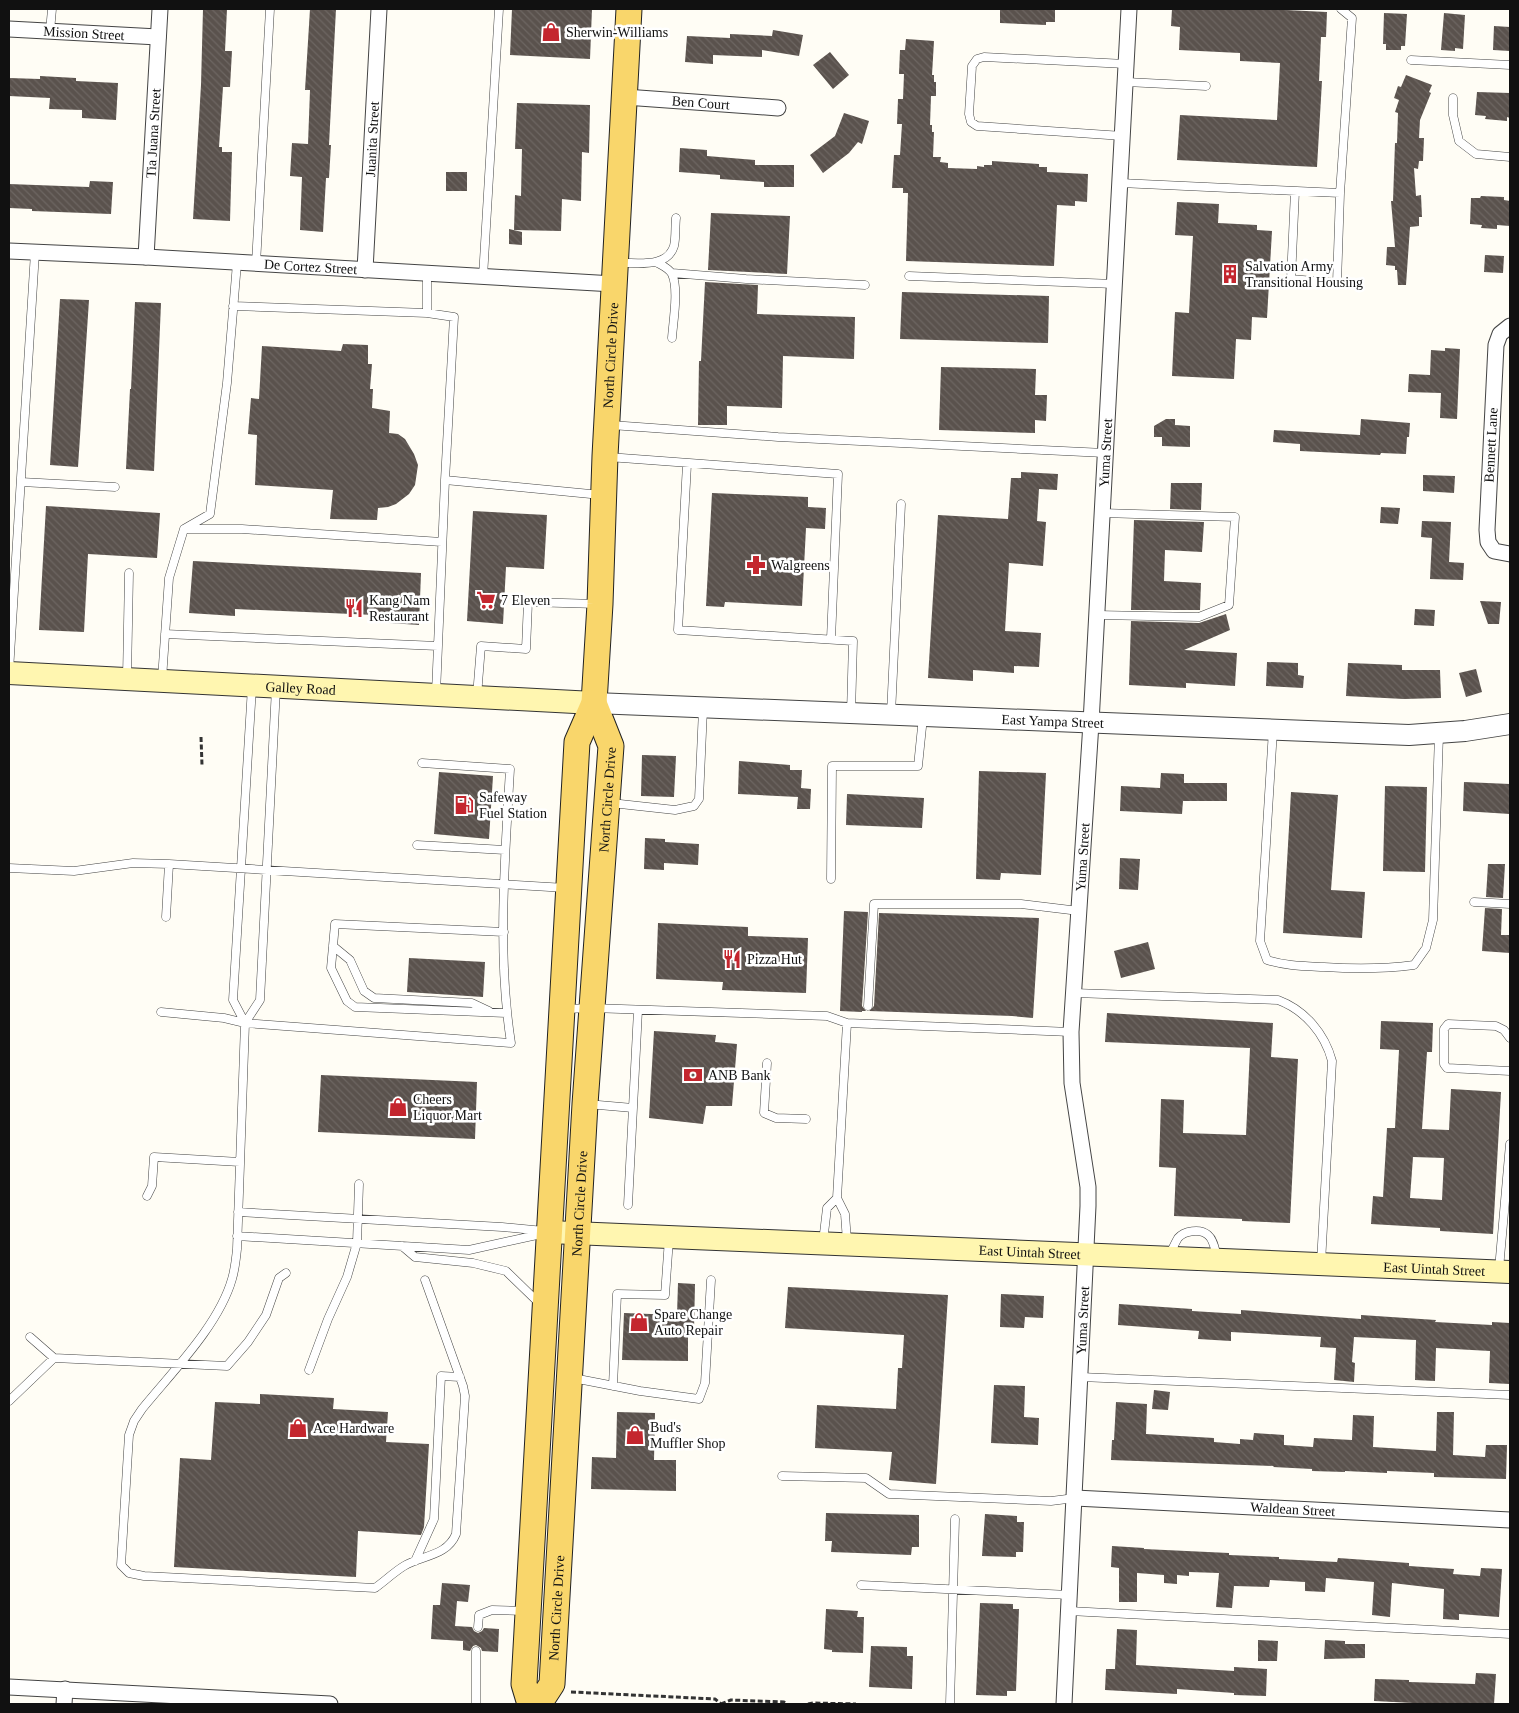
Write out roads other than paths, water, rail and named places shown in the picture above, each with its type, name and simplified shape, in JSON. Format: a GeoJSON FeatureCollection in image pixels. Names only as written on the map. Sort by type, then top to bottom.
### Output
{"type":"FeatureCollection","features":[{"type":"Feature","properties":{"kind":"main road","name":"North Circle Drive"},"geometry":{"type":"LineString","coordinates":[[530,1704],[524,1684],[568,888],[577,742],[594,703],[629,9]]}},
{"type":"Feature","properties":{"kind":"main road","name":"Galley Road"},"geometry":{"type":"LineString","coordinates":[[9,673],[594,703]]}},
{"type":"Feature","properties":{"kind":"main road","name":"North Circle Drive"},"geometry":{"type":"LineString","coordinates":[[540,1704],[552,1684],[584,1104],[608,802],[611,746],[594,703]]}},
{"type":"Feature","properties":{"kind":"main road","name":"East Uintah Street"},"geometry":{"type":"LineString","coordinates":[[549,1232],[1085,1256],[1504,1272]]}},
{"type":"Feature","properties":{"kind":"street","name":"Tia Juana Street"},"geometry":{"type":"LineString","coordinates":[[146,257],[160,9]]}},
{"type":"Feature","properties":{"kind":"street","name":"Juanita Street"},"geometry":{"type":"LineString","coordinates":[[365,270],[379,9]]}},
{"type":"Feature","properties":{"kind":"street","name":"Yuma Street"},"geometry":{"type":"LineString","coordinates":[[1064,1704],[1088,1187],[1072,1083],[1071,1032],[1091,724],[1129,9]]}},
{"type":"Feature","properties":{"kind":"street","name":"Mission Street"},"geometry":{"type":"LineString","coordinates":[[9,29],[158,37]]}},
{"type":"Feature","properties":{"kind":"street","name":"Ben Court"},"geometry":{"type":"LineString","coordinates":[[625,97],[778,108]]}},
{"type":"Feature","properties":{"kind":"street","name":"De Cortez Street"},"geometry":{"type":"LineString","coordinates":[[9,251],[146,257],[483,277],[615,273]]}},
{"type":"Feature","properties":{"kind":"street","name":"Bennett Lane"},"geometry":{"type":"LineString","coordinates":[[1510,326],[1500,334],[1496,345],[1487,530],[1488,542],[1494,551],[1510,554]]}},
{"type":"Feature","properties":{"kind":"street","name":"East Yampa Street"},"geometry":{"type":"LineString","coordinates":[[594,703],[1409,735],[1510,724]]}},
{"type":"Feature","properties":{"kind":"street","name":"Waldean Street"},"geometry":{"type":"LineString","coordinates":[[1075,1498],[1510,1520]]}},
{"type":"Feature","properties":{"kind":"street"},"geometry":{"type":"LineString","coordinates":[[9,1687],[64,1697],[330,1704]]}},
{"type":"Feature","properties":{"kind":"lane"},"geometry":{"type":"LineString","coordinates":[[50,31],[52,9]]}},
{"type":"Feature","properties":{"kind":"lane"},"geometry":{"type":"LineString","coordinates":[[256,264],[270,9]]}},
{"type":"Feature","properties":{"kind":"lane"},"geometry":{"type":"LineString","coordinates":[[483,277],[498,9]]}},
{"type":"Feature","properties":{"kind":"lane"},"geometry":{"type":"LineString","coordinates":[[1295,191],[1291,279],[1337,283],[1340,193],[1352,18],[1341,9]]}},
{"type":"Feature","properties":{"kind":"lane"},"geometry":{"type":"LineString","coordinates":[[1123,136],[977,126],[971,122],[969,114],[972,66],[977,59],[1126,64]]}},
{"type":"Feature","properties":{"kind":"lane"},"geometry":{"type":"LineString","coordinates":[[1411,60],[1510,65]]}},
{"type":"Feature","properties":{"kind":"lane"},"geometry":{"type":"LineString","coordinates":[[1126,82],[1206,86]]}},
{"type":"Feature","properties":{"kind":"lane"},"geometry":{"type":"LineString","coordinates":[[1454,98],[1453,115],[1459,141],[1476,154],[1510,157]]}},
{"type":"Feature","properties":{"kind":"lane"},"geometry":{"type":"LineString","coordinates":[[1120,183],[1340,193]]}},
{"type":"Feature","properties":{"kind":"lane"},"geometry":{"type":"LineString","coordinates":[[615,273],[656,262],[669,254],[674,245],[676,218]]}},
{"type":"Feature","properties":{"kind":"lane"},"geometry":{"type":"LineString","coordinates":[[9,673],[34,252]]}},
{"type":"Feature","properties":{"kind":"lane"},"geometry":{"type":"LineString","coordinates":[[656,262],[672,273],[675,292],[672,338]]}},
{"type":"Feature","properties":{"kind":"lane"},"geometry":{"type":"LineString","coordinates":[[162,681],[169,578],[184,529],[210,514],[227,383],[237,263]]}},
{"type":"Feature","properties":{"kind":"lane"},"geometry":{"type":"LineString","coordinates":[[672,273],[865,285]]}},
{"type":"Feature","properties":{"kind":"lane"},"geometry":{"type":"LineString","coordinates":[[427,274],[427,313]]}},
{"type":"Feature","properties":{"kind":"lane"},"geometry":{"type":"LineString","coordinates":[[909,276],[1115,284]]}},
{"type":"Feature","properties":{"kind":"lane"},"geometry":{"type":"LineString","coordinates":[[233,306],[427,313],[454,317],[436,695]]}},
{"type":"Feature","properties":{"kind":"lane"},"geometry":{"type":"LineString","coordinates":[[607,424],[778,436],[1105,453]]}},
{"type":"Feature","properties":{"kind":"lane"},"geometry":{"type":"LineString","coordinates":[[605,456],[687,464],[838,474],[831,639]]}},
{"type":"Feature","properties":{"kind":"lane"},"geometry":{"type":"LineString","coordinates":[[687,464],[678,630],[853,641],[850,712]]}},
{"type":"Feature","properties":{"kind":"lane"},"geometry":{"type":"LineString","coordinates":[[445,480],[603,495]]}},
{"type":"Feature","properties":{"kind":"lane"},"geometry":{"type":"LineString","coordinates":[[21,482],[115,487]]}},
{"type":"Feature","properties":{"kind":"lane"},"geometry":{"type":"LineString","coordinates":[[891,714],[901,504]]}},
{"type":"Feature","properties":{"kind":"lane"},"geometry":{"type":"LineString","coordinates":[[1097,615],[1199,617],[1229,605],[1235,518],[1102,513]]}},
{"type":"Feature","properties":{"kind":"lane"},"geometry":{"type":"LineString","coordinates":[[184,529],[242,529],[442,542]]}},
{"type":"Feature","properties":{"kind":"lane"},"geometry":{"type":"LineString","coordinates":[[127,679],[129,573]]}},
{"type":"Feature","properties":{"kind":"lane"},"geometry":{"type":"LineString","coordinates":[[477,697],[481,646],[526,648],[528,602],[600,604]]}},
{"type":"Feature","properties":{"kind":"lane"},"geometry":{"type":"LineString","coordinates":[[165,634],[438,646]]}},
{"type":"Feature","properties":{"kind":"lane"},"geometry":{"type":"LineString","coordinates":[[252,685],[233,1000],[245,1023],[237,1236],[232,1279],[217,1314],[209,1326],[134,1421],[129,1435],[121,1565],[130,1572],[144,1576],[375,1588],[404,1566],[443,1551],[453,1542],[456,1534],[465,1396],[425,1280]]}},
{"type":"Feature","properties":{"kind":"lane"},"geometry":{"type":"LineString","coordinates":[[245,1023],[260,1000],[276,687]]}},
{"type":"Feature","properties":{"kind":"lane"},"geometry":{"type":"LineString","coordinates":[[608,802],[675,810],[694,806],[700,799],[702,707]]}},
{"type":"Feature","properties":{"kind":"lane"},"geometry":{"type":"LineString","coordinates":[[831,879],[832,766],[918,766],[923,715]]}},
{"type":"Feature","properties":{"kind":"lane"},"geometry":{"type":"LineString","coordinates":[[1273,730],[1260,941],[1267,960],[1283,965],[1352,968],[1414,965],[1426,948],[1433,920],[1439,733]]}},
{"type":"Feature","properties":{"kind":"lane"},"geometry":{"type":"LineString","coordinates":[[161,1012],[224,1018],[245,1023],[511,1042],[506,1013],[504,932],[505,850],[510,769],[422,763]]}},
{"type":"Feature","properties":{"kind":"lane"},"geometry":{"type":"LineString","coordinates":[[417,845],[505,850]]}},
{"type":"Feature","properties":{"kind":"lane"},"geometry":{"type":"LineString","coordinates":[[9,868],[74,872],[133,864],[168,864],[568,888]]}},
{"type":"Feature","properties":{"kind":"lane"},"geometry":{"type":"LineString","coordinates":[[166,917],[168,864]]}},
{"type":"Feature","properties":{"kind":"lane"},"geometry":{"type":"LineString","coordinates":[[1474,902],[1510,904]]}},
{"type":"Feature","properties":{"kind":"lane"},"geometry":{"type":"LineString","coordinates":[[868,1006],[874,904],[1021,904],[1079,911]]}},
{"type":"Feature","properties":{"kind":"lane"},"geometry":{"type":"LineString","coordinates":[[504,932],[335,924],[331,968],[347,1001],[355,1007],[506,1013]]}},
{"type":"Feature","properties":{"kind":"lane"},"geometry":{"type":"LineString","coordinates":[[333,946],[350,960],[364,991],[374,998],[472,1003],[492,1012]]}},
{"type":"Feature","properties":{"kind":"lane"},"geometry":{"type":"LineString","coordinates":[[1074,993],[1278,1000],[1290,1004],[1305,1015],[1323,1038],[1330,1051],[1332,1061],[1321,1265]]}},
{"type":"Feature","properties":{"kind":"lane"},"geometry":{"type":"LineString","coordinates":[[562,1009],[591,1008],[827,1016],[847,1023],[1071,1032]]}},
{"type":"Feature","properties":{"kind":"lane"},"geometry":{"type":"LineString","coordinates":[[628,1206],[638,1010]]}},
{"type":"Feature","properties":{"kind":"lane"},"geometry":{"type":"LineString","coordinates":[[847,1023],[837,1198],[845,1214],[847,1245]]}},
{"type":"Feature","properties":{"kind":"lane"},"geometry":{"type":"LineString","coordinates":[[1510,1038],[1504,1030],[1496,1026],[1448,1024],[1444,1029],[1444,1064],[1447,1068],[1510,1071]]}},
{"type":"Feature","properties":{"kind":"lane"},"geometry":{"type":"LineString","coordinates":[[766,1063],[764,1113],[776,1118],[806,1120]]}},
{"type":"Feature","properties":{"kind":"lane"},"geometry":{"type":"LineString","coordinates":[[584,1104],[633,1108]]}},
{"type":"Feature","properties":{"kind":"lane"},"geometry":{"type":"LineString","coordinates":[[1504,1272],[1510,1144]]}},
{"type":"Feature","properties":{"kind":"lane"},"geometry":{"type":"LineString","coordinates":[[147,1196],[152,1186],[154,1157],[240,1162]]}},
{"type":"Feature","properties":{"kind":"lane"},"geometry":{"type":"LineString","coordinates":[[309,1370],[328,1318],[347,1277],[357,1243],[359,1184]]}},
{"type":"Feature","properties":{"kind":"lane"},"geometry":{"type":"LineString","coordinates":[[822,1244],[827,1208],[837,1198]]}},
{"type":"Feature","properties":{"kind":"lane"},"geometry":{"type":"LineString","coordinates":[[238,1212],[519,1228],[549,1232]]}},
{"type":"Feature","properties":{"kind":"lane"},"geometry":{"type":"LineString","coordinates":[[237,1236],[470,1250],[549,1232]]}},
{"type":"Feature","properties":{"kind":"lane"},"geometry":{"type":"LineString","coordinates":[[614,1386],[617,1294],[665,1295],[669,1237]]}},
{"type":"Feature","properties":{"kind":"lane"},"geometry":{"type":"LineString","coordinates":[[402,1246],[415,1257],[473,1263],[506,1271],[544,1309]]}},
{"type":"Feature","properties":{"kind":"lane"},"geometry":{"type":"LineString","coordinates":[[30,1337],[54,1358],[227,1366],[248,1342],[266,1315],[279,1278],[286,1273]]}},
{"type":"Feature","properties":{"kind":"lane"},"geometry":{"type":"LineString","coordinates":[[569,1377],[699,1399],[705,1383],[711,1280]]}},
{"type":"Feature","properties":{"kind":"lane"},"geometry":{"type":"LineString","coordinates":[[9,1400],[54,1358]]}},
{"type":"Feature","properties":{"kind":"lane"},"geometry":{"type":"LineString","coordinates":[[415,1561],[434,1519],[441,1376],[460,1377]]}},
{"type":"Feature","properties":{"kind":"lane"},"geometry":{"type":"LineString","coordinates":[[1080,1377],[1510,1395]]}},
{"type":"Feature","properties":{"kind":"lane"},"geometry":{"type":"LineString","coordinates":[[782,1476],[866,1478],[889,1494],[1051,1501],[1075,1498]]}},
{"type":"Feature","properties":{"kind":"lane"},"geometry":{"type":"LineString","coordinates":[[950,1704],[956,1519]]}},
{"type":"Feature","properties":{"kind":"lane"},"geometry":{"type":"LineString","coordinates":[[861,1585],[1070,1594]]}},
{"type":"Feature","properties":{"kind":"lane"},"geometry":{"type":"LineString","coordinates":[[478,1628],[480,1615],[492,1610],[528,1612]]}},
{"type":"Feature","properties":{"kind":"lane"},"geometry":{"type":"LineString","coordinates":[[1069,1611],[1510,1634]]}},
{"type":"Feature","properties":{"kind":"lane"},"geometry":{"type":"LineString","coordinates":[[476,1651],[476,1704]]}},
{"type":"Feature","properties":{"kind":"place","name":"Sherwin-Williams"},"geometry":{"type":"Point","coordinates":[551,32]}},
{"type":"Feature","properties":{"kind":"place","name":"Salvation Army Transitional Housing"},"geometry":{"type":"Point","coordinates":[1230,274]}},
{"type":"Feature","properties":{"kind":"place","name":"Walgreens"},"geometry":{"type":"Point","coordinates":[756,565]}},
{"type":"Feature","properties":{"kind":"place","name":"7 Eleven"},"geometry":{"type":"Point","coordinates":[486,600]}},
{"type":"Feature","properties":{"kind":"place","name":"Kang Nam Restaurant"},"geometry":{"type":"Point","coordinates":[354,608]}},
{"type":"Feature","properties":{"kind":"place","name":"Safeway Fuel Station"},"geometry":{"type":"Point","coordinates":[464,805]}},
{"type":"Feature","properties":{"kind":"place","name":"Pizza Hut"},"geometry":{"type":"Point","coordinates":[732,959]}},
{"type":"Feature","properties":{"kind":"place","name":"ANB Bank"},"geometry":{"type":"Point","coordinates":[693,1075]}},
{"type":"Feature","properties":{"kind":"place","name":"Cheers Liquor Mart"},"geometry":{"type":"Point","coordinates":[398,1107]}},
{"type":"Feature","properties":{"kind":"place","name":"Spare Change Auto Repair"},"geometry":{"type":"Point","coordinates":[639,1322]}},
{"type":"Feature","properties":{"kind":"place","name":"Ace Hardware"},"geometry":{"type":"Point","coordinates":[298,1428]}},
{"type":"Feature","properties":{"kind":"place","name":"Bud's Muffler Shop"},"geometry":{"type":"Point","coordinates":[635,1435]}}]}
